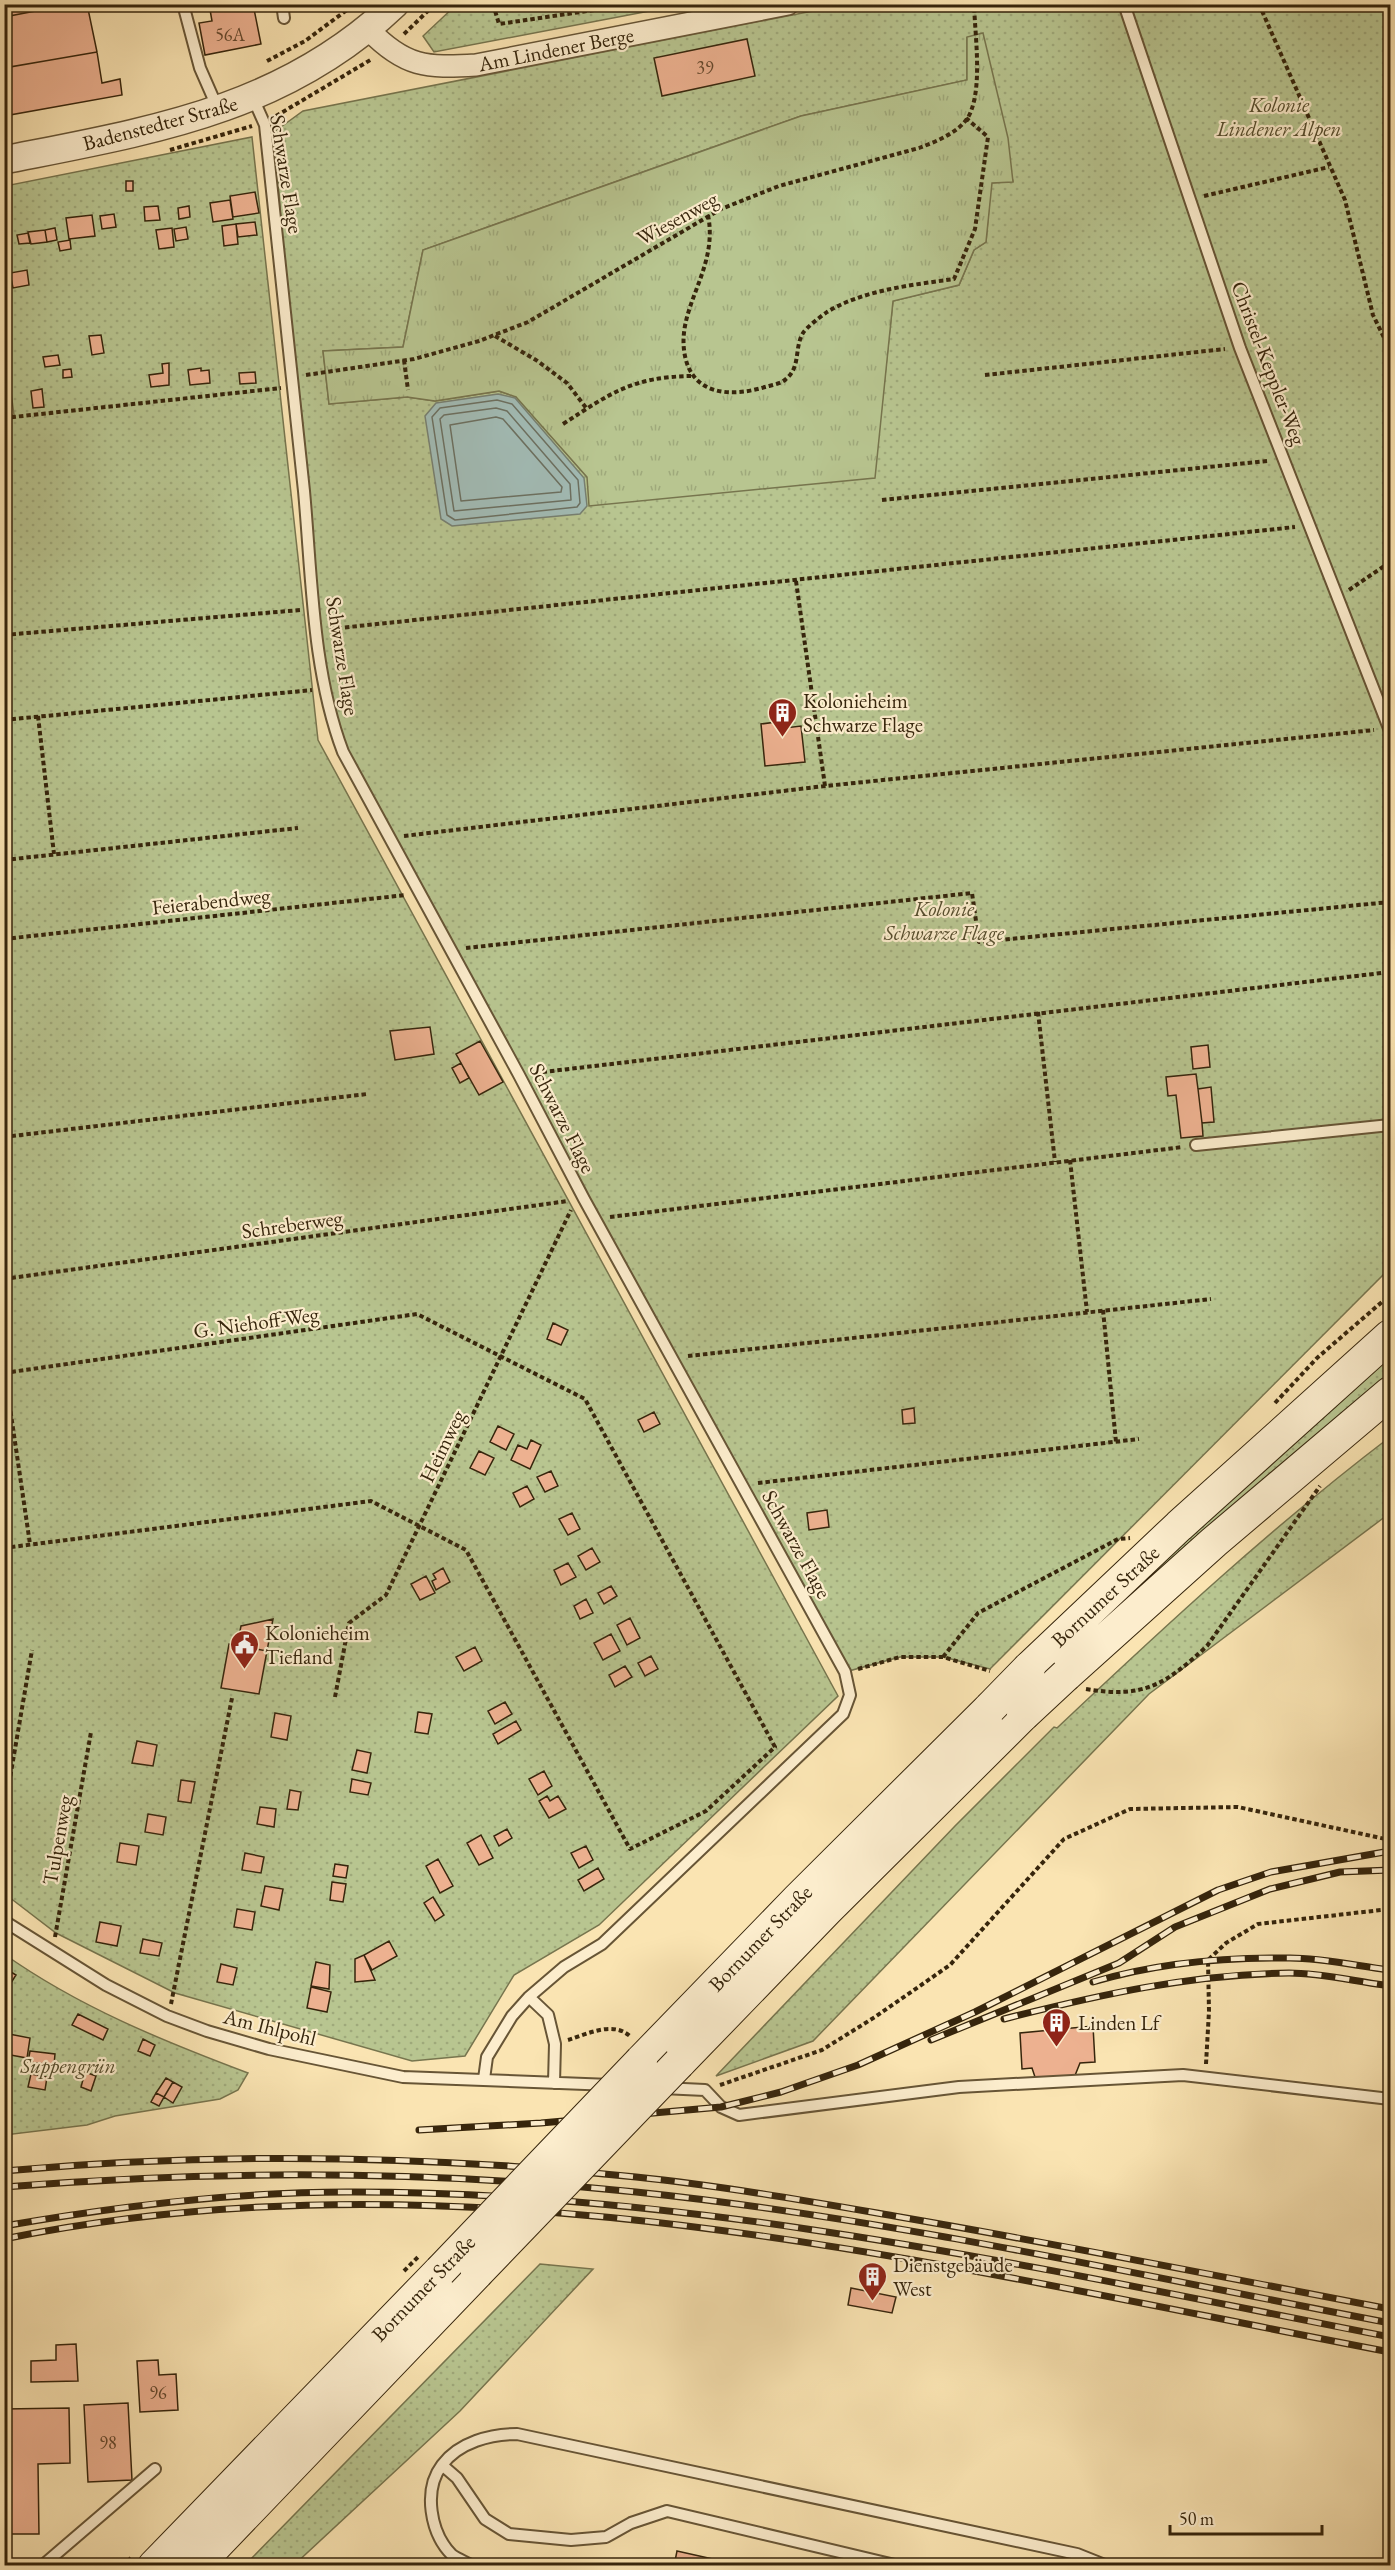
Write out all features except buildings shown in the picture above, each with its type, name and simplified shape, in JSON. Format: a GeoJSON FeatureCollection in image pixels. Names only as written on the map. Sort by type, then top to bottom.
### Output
{"type":"FeatureCollection","features":[{"type":"Feature","properties":{"kind":"main road","name":"Bornumer Straße"},"geometry":{"type":"LineString","coordinates":[[154,2565],[440,2271],[636,2050],[798,1899],[1029,1668],[1179,1526],[1390,1336]]}},
{"type":"Feature","properties":{"kind":"main road","name":"Bornumer Straße"},"geometry":{"type":"LineString","coordinates":[[196,2565],[827,1910],[1023,1715],[1214,1542],[1390,1393]]}},
{"type":"Feature","properties":{"kind":"street","name":"Badenstedter Straße"},"geometry":{"type":"LineString","coordinates":[[4,160],[149,131],[254,98],[309,69],[369,30],[395,4]]}},
{"type":"Feature","properties":{"kind":"street","name":"Am Lindener Berge"},"geometry":{"type":"LineString","coordinates":[[369,30],[385,47],[402,59],[437,67],[476,65],[788,4]]}},
{"type":"Feature","properties":{"kind":"lane"},"geometry":{"type":"LineString","coordinates":[[183,4],[200,68],[218,110]]}},
{"type":"Feature","properties":{"kind":"lane"},"geometry":{"type":"LineString","coordinates":[[282,4],[284,18]]}},
{"type":"Feature","properties":{"kind":"lane","name":"Christel-Keppler-Weg"},"geometry":{"type":"LineString","coordinates":[[1124,4],[1240,348],[1390,730]]}},
{"type":"Feature","properties":{"kind":"lane","name":"Schwarze Flage"},"geometry":{"type":"LineString","coordinates":[[254,98],[264,125],[294,381],[317,630],[325,689],[343,752],[584,1199],[845,1672],[850,1695],[843,1714],[602,1944],[564,1967],[529,1996],[512,2016],[487,2057],[484,2079]]}},
{"type":"Feature","properties":{"kind":"lane"},"geometry":{"type":"LineString","coordinates":[[1196,1145],[1390,1125]]}},
{"type":"Feature","properties":{"kind":"lane","name":"Am Ihlpohl"},"geometry":{"type":"LineString","coordinates":[[4,1921],[106,1985],[167,2016],[207,2031],[269,2049],[403,2077],[705,2090]]}},
{"type":"Feature","properties":{"kind":"lane"},"geometry":{"type":"LineString","coordinates":[[529,1996],[548,2015],[555,2044],[554,2083]]}},
{"type":"Feature","properties":{"kind":"lane"},"geometry":{"type":"LineString","coordinates":[[705,2090],[721,2107],[739,2115],[959,2087],[1100,2077],[1205,2076],[1390,2099]]}},
{"type":"Feature","properties":{"kind":"lane"},"geometry":{"type":"LineString","coordinates":[[473,2565],[453,2556],[434,2524],[432,2492],[442,2465],[472,2443],[497,2434],[517,2434],[1077,2554],[1107,2565]]}},
{"type":"Feature","properties":{"kind":"lane"},"geometry":{"type":"LineString","coordinates":[[442,2465],[457,2478],[485,2519],[509,2534],[571,2540],[606,2537],[631,2523],[667,2511],[899,2565]]}},
{"type":"Feature","properties":{"kind":"lane"},"geometry":{"type":"LineString","coordinates":[[42,2565],[155,2469]]}},
{"type":"Feature","properties":{"kind":"path"},"geometry":{"type":"LineString","coordinates":[[266,62],[305,41],[355,4]]}},
{"type":"Feature","properties":{"kind":"path"},"geometry":{"type":"LineString","coordinates":[[493,4],[499,24],[635,4]]}},
{"type":"Feature","properties":{"kind":"path"},"geometry":{"type":"LineString","coordinates":[[563,424],[616,390],[639,381],[691,376],[711,390],[746,392],[785,381],[794,370],[802,333],[827,312],[874,293],[954,279],[975,229],[988,137],[966,118],[971,113],[976,87],[974,4]]}},
{"type":"Feature","properties":{"kind":"path"},"geometry":{"type":"LineString","coordinates":[[1183,7],[1194,4]]}},
{"type":"Feature","properties":{"kind":"path"},"geometry":{"type":"LineString","coordinates":[[1259,4],[1345,200],[1373,315],[1390,350]]}},
{"type":"Feature","properties":{"kind":"path","name":"Wiesenweg"},"geometry":{"type":"LineString","coordinates":[[4,418],[294,381],[404,360],[494,335],[528,322],[708,215],[779,186],[919,148],[940,140],[966,118]]}},
{"type":"Feature","properties":{"kind":"path"},"geometry":{"type":"LineString","coordinates":[[1189,200],[1329,167]]}},
{"type":"Feature","properties":{"kind":"path"},"geometry":{"type":"LineString","coordinates":[[691,376],[685,355],[685,326],[709,257],[711,230],[708,215]]}},
{"type":"Feature","properties":{"kind":"path"},"geometry":{"type":"LineString","coordinates":[[494,335],[536,360],[567,383],[587,409]]}},
{"type":"Feature","properties":{"kind":"path"},"geometry":{"type":"LineString","coordinates":[[985,375],[1240,348]]}},
{"type":"Feature","properties":{"kind":"path"},"geometry":{"type":"LineString","coordinates":[[404,360],[408,390]]}},
{"type":"Feature","properties":{"kind":"path"},"geometry":{"type":"LineString","coordinates":[[882,500],[1284,460]]}},
{"type":"Feature","properties":{"kind":"path"},"geometry":{"type":"LineString","coordinates":[[317,630],[1310,525]]}},
{"type":"Feature","properties":{"kind":"path"},"geometry":{"type":"LineString","coordinates":[[1338,597],[1390,562]]}},
{"type":"Feature","properties":{"kind":"path"},"geometry":{"type":"LineString","coordinates":[[796,581],[825,786]]}},
{"type":"Feature","properties":{"kind":"path"},"geometry":{"type":"LineString","coordinates":[[4,635],[315,609]]}},
{"type":"Feature","properties":{"kind":"path"},"geometry":{"type":"LineString","coordinates":[[4,720],[325,689]]}},
{"type":"Feature","properties":{"kind":"path"},"geometry":{"type":"LineString","coordinates":[[38,716],[54,854]]}},
{"type":"Feature","properties":{"kind":"path"},"geometry":{"type":"LineString","coordinates":[[391,838],[825,786],[1390,730]]}},
{"type":"Feature","properties":{"kind":"path"},"geometry":{"type":"LineString","coordinates":[[4,860],[298,828]]}},
{"type":"Feature","properties":{"kind":"path","name":"Feierabendweg"},"geometry":{"type":"LineString","coordinates":[[4,939],[420,893]]}},
{"type":"Feature","properties":{"kind":"path"},"geometry":{"type":"LineString","coordinates":[[450,950],[972,893],[979,942],[1390,902]]}},
{"type":"Feature","properties":{"kind":"path"},"geometry":{"type":"LineString","coordinates":[[519,1075],[1390,972]]}},
{"type":"Feature","properties":{"kind":"path"},"geometry":{"type":"LineString","coordinates":[[1038,1012],[1055,1162]]}},
{"type":"Feature","properties":{"kind":"path"},"geometry":{"type":"LineString","coordinates":[[4,1137],[367,1094]]}},
{"type":"Feature","properties":{"kind":"path"},"geometry":{"type":"LineString","coordinates":[[595,1219],[1196,1145]]}},
{"type":"Feature","properties":{"kind":"path"},"geometry":{"type":"LineString","coordinates":[[1070,1160],[1087,1312]]}},
{"type":"Feature","properties":{"kind":"path","name":"Schreberweg"},"geometry":{"type":"LineString","coordinates":[[4,1279],[584,1199]]}},
{"type":"Feature","properties":{"kind":"path","name":"Heimweg"},"geometry":{"type":"LineString","coordinates":[[335,1697],[349,1623],[386,1595],[572,1213],[568,1201]]}},
{"type":"Feature","properties":{"kind":"path"},"geometry":{"type":"LineString","coordinates":[[672,1358],[1211,1299]]}},
{"type":"Feature","properties":{"kind":"path"},"geometry":{"type":"LineString","coordinates":[[1103,1310],[1116,1442]]}},
{"type":"Feature","properties":{"kind":"path","name":"G. Niehoff-Weg"},"geometry":{"type":"LineString","coordinates":[[5,1372],[417,1314],[585,1399],[775,1747],[706,1811],[630,1849],[466,1550],[420,1524]]}},
{"type":"Feature","properties":{"kind":"path"},"geometry":{"type":"LineString","coordinates":[[4,1367],[30,1544]]}},
{"type":"Feature","properties":{"kind":"path"},"geometry":{"type":"LineString","coordinates":[[742,1485],[1139,1439]]}},
{"type":"Feature","properties":{"kind":"path"},"geometry":{"type":"LineString","coordinates":[[1093,1690],[1124,1693],[1145,1689],[1165,1680],[1207,1646],[1319,1491],[1323,1477]]}},
{"type":"Feature","properties":{"kind":"path"},"geometry":{"type":"LineString","coordinates":[[4,1548],[370,1501],[420,1524]]}},
{"type":"Feature","properties":{"kind":"path"},"geometry":{"type":"LineString","coordinates":[[943,1657],[978,1613],[1118,1539],[1136,1538]]}},
{"type":"Feature","properties":{"kind":"path"},"geometry":{"type":"LineString","coordinates":[[4,1813],[32,1650]]}},
{"type":"Feature","properties":{"kind":"path"},"geometry":{"type":"LineString","coordinates":[[845,1672],[900,1657],[943,1657],[984,1670]]}},
{"type":"Feature","properties":{"kind":"path"},"geometry":{"type":"LineString","coordinates":[[167,2016],[175,1993],[232,1698]]}},
{"type":"Feature","properties":{"kind":"path","name":"Tulpenweg"},"geometry":{"type":"LineString","coordinates":[[52,1952],[91,1732]]}},
{"type":"Feature","properties":{"kind":"path"},"geometry":{"type":"LineString","coordinates":[[705,2090],[822,2049],[875,2017],[950,1965],[1064,1839],[1130,1809],[1238,1807],[1390,1840]]}},
{"type":"Feature","properties":{"kind":"path"},"geometry":{"type":"LineString","coordinates":[[1205,2076],[1209,2011],[1208,1960],[1227,1943],[1258,1924],[1390,1909]]}},
{"type":"Feature","properties":{"kind":"path"},"geometry":{"type":"LineString","coordinates":[[555,2044],[610,2027],[625,2031],[636,2050]]}},
{"type":"Feature","properties":{"kind":"green space"},"geometry":{"type":"Polygon","coordinates":[[[456,5],[681,5],[434,52],[423,36],[456,5]]]}},
{"type":"Feature","properties":{"kind":"green space","name":"Kolonie Schwarze Flage"},"geometry":{"type":"Polygon","coordinates":[[[843,5],[1390,5],[1390,1268],[990,1669],[943,1657],[900,1657],[845,1672],[343,752],[325,689],[294,386],[274,132],[303,111],[843,5]],[[967,37],[967,80],[801,116],[423,250],[403,347],[323,351],[329,404],[407,397],[435,401],[499,391],[517,397],[587,477],[874,478],[893,301],[959,285],[974,250],[986,242],[991,183],[1013,181],[967,37]]]}},
{"type":"Feature","properties":{"kind":"green space"},"geometry":{"type":"Polygon","coordinates":[[[983,33],[1008,138],[1013,182],[992,183],[986,242],[974,250],[959,285],[893,301],[875,478],[589,506],[587,477],[516,397],[499,391],[435,401],[407,397],[329,404],[323,351],[403,347],[423,250],[801,116],[967,80],[967,37],[983,33]]]}},
{"type":"Feature","properties":{"kind":"green space"},"geometry":{"type":"Polygon","coordinates":[[[252,137],[318,740],[838,1696],[599,1925],[514,1975],[465,2056],[412,2061],[175,1993],[56,1933],[5,1894],[4,416],[14,415],[4,340],[5,186],[252,137]]]}},
{"type":"Feature","properties":{"kind":"green space"},"geometry":{"type":"Polygon","coordinates":[[[1390,1352],[1390,1376],[1290,1457],[1054,1667],[1048,1666],[1390,1352]]]}},
{"type":"Feature","properties":{"kind":"green space"},"geometry":{"type":"Polygon","coordinates":[[[1390,1437],[1390,1513],[1149,1694],[813,2041],[716,2076],[955,1826],[1054,1727],[1057,1728],[1261,1542],[1390,1437]]]}},
{"type":"Feature","properties":{"kind":"green space","name":"Suppengrün"},"geometry":{"type":"Polygon","coordinates":[[[4,1954],[92,2007],[153,2035],[248,2073],[238,2090],[220,2099],[115,2116],[87,2125],[5,2135],[4,1954]]]}},
{"type":"Feature","properties":{"kind":"green space"},"geometry":{"type":"Polygon","coordinates":[[[540,2264],[593,2269],[460,2411],[294,2565],[245,2565],[540,2264]]]}},
{"type":"Feature","properties":{"kind":"water"},"geometry":{"type":"Polygon","coordinates":[[[498,394],[515,398],[584,478],[587,506],[580,514],[452,526],[441,519],[425,416],[436,403],[498,394]]]}},
{"type":"Feature","properties":{"kind":"railway"},"geometry":{"type":"LineString","coordinates":[[419,2130],[541,2123],[721,2107],[781,2092],[858,2065],[975,2012],[1218,1890],[1271,1872],[1390,1851]]}},
{"type":"Feature","properties":{"kind":"railway"},"geometry":{"type":"LineString","coordinates":[[931,2040],[1119,1963],[1175,1927],[1270,1889],[1340,1872],[1390,1870]]}},
{"type":"Feature","properties":{"kind":"railway"},"geometry":{"type":"LineString","coordinates":[[1093,1982],[1141,1970],[1190,1962],[1240,1959],[1302,1958],[1390,1970]]}},
{"type":"Feature","properties":{"kind":"railway"},"geometry":{"type":"LineString","coordinates":[[1004,2019],[1145,1987],[1217,1977],[1301,1973],[1384,1985]]}},
{"type":"Feature","properties":{"kind":"railway"},"geometry":{"type":"LineString","coordinates":[[4,2171],[162,2161],[320,2159],[478,2164],[636,2177],[768,2195],[961,2228],[1390,2309]]}},
{"type":"Feature","properties":{"kind":"railway"},"geometry":{"type":"LineString","coordinates":[[4,2187],[83,2181],[241,2175],[320,2175],[478,2180],[636,2192],[731,2203],[920,2232],[1390,2323]]}},
{"type":"Feature","properties":{"kind":"railway"},"geometry":{"type":"LineString","coordinates":[[4,2226],[90,2212],[261,2194],[347,2192],[479,2195],[611,2205],[741,2220],[1002,2261],[1390,2337]]}},
{"type":"Feature","properties":{"kind":"railway"},"geometry":{"type":"LineString","coordinates":[[4,2239],[178,2213],[352,2204],[526,2210],[701,2228],[875,2253],[1390,2352]]}},
{"type":"Feature","properties":{"kind":"place","name":"Kolonieheim Schwarze Flage"},"geometry":{"type":"Point","coordinates":[782,738]}},
{"type":"Feature","properties":{"kind":"place","name":"Kolonieheim Tiefland"},"geometry":{"type":"Point","coordinates":[244,1670]}},
{"type":"Feature","properties":{"kind":"place","name":"Linden Lf"},"geometry":{"type":"Point","coordinates":[1057,2048]}},
{"type":"Feature","properties":{"kind":"place","name":"Dienstgebäude West"},"geometry":{"type":"Point","coordinates":[872,2302]}},
{"type":"Feature","properties":{"kind":"park label","name":"Kolonie Lindener Alpen"},"geometry":{"type":"Point","coordinates":[1279,116]}}]}
